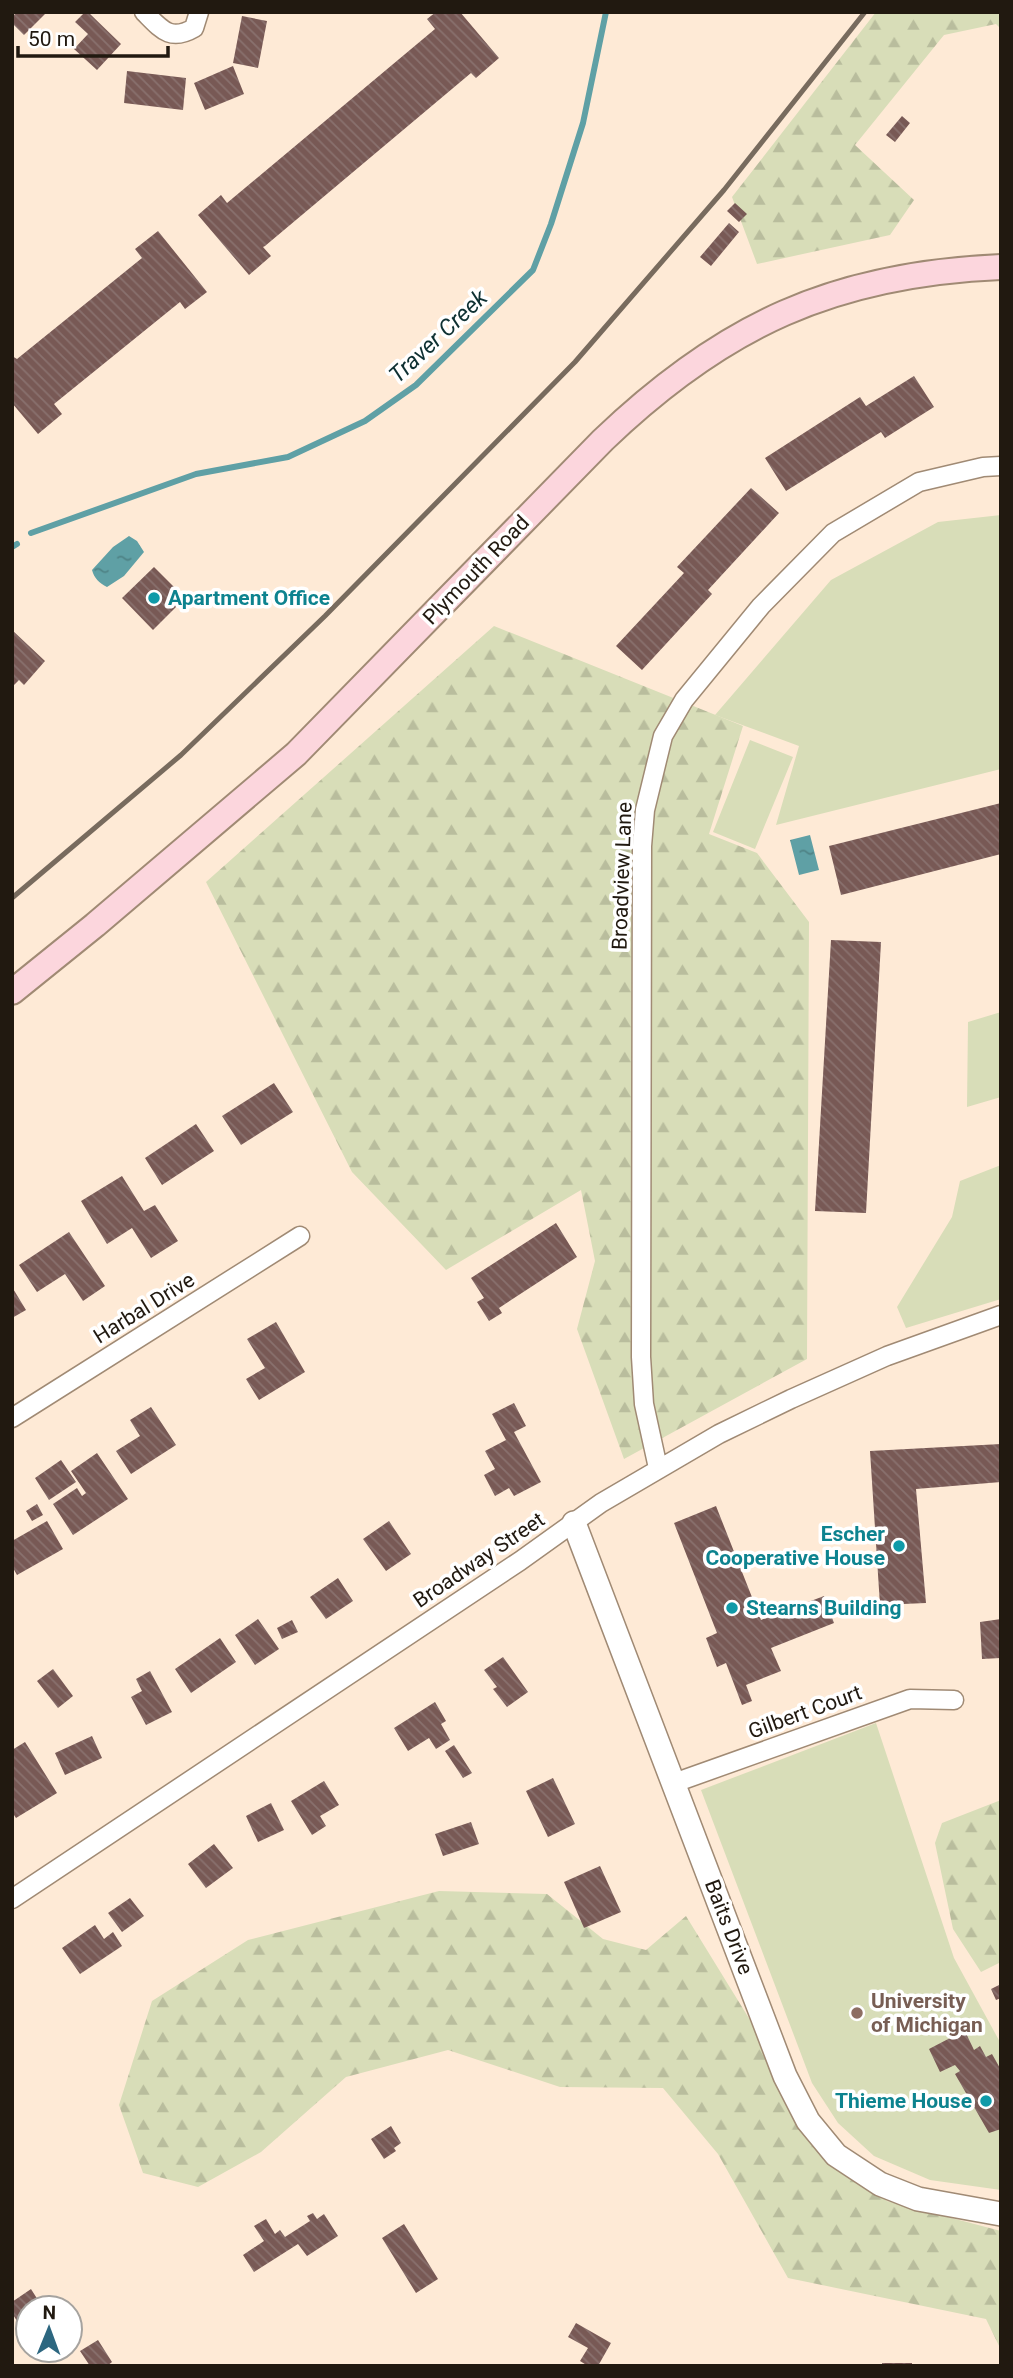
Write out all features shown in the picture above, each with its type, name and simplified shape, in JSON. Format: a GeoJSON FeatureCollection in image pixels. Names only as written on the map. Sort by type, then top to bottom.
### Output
{"type":"FeatureCollection","features":[{"type":"Feature","properties":{"kind":"main road","name":"Plymouth Road"},"geometry":{"type":"LineString","coordinates":[[12,992],[106,916],[296,754],[603,440],[649,397],[690,365],[753,327],[785,311],[816,300],[889,278],[955,269],[1001,267]]}},
{"type":"Feature","properties":{"kind":"street"},"geometry":{"type":"LineString","coordinates":[[144,12],[163,31],[175,34],[194,28],[199,12]]}},
{"type":"Feature","properties":{"kind":"street","name":"Broadview Lane"},"geometry":{"type":"LineString","coordinates":[[658,1468],[644,1404],[641,1357],[642,846],[645,810],[663,736],[684,700],[761,606],[833,533],[919,482],[983,467],[1001,466]]}},
{"type":"Feature","properties":{"kind":"street","name":"Harbal Drive"},"geometry":{"type":"LineString","coordinates":[[12,1418],[300,1236]]}},
{"type":"Feature","properties":{"kind":"street","name":"Broadway Street"},"geometry":{"type":"LineString","coordinates":[[12,1899],[601,1503],[658,1468],[743,1423],[850,1372],[1001,1315]]}},
{"type":"Feature","properties":{"kind":"street","name":"Baits Drive"},"geometry":{"type":"LineString","coordinates":[[574,1523],[785,2076],[808,2121],[836,2155],[880,2184],[918,2199],[1001,2214]]}},
{"type":"Feature","properties":{"kind":"street","name":"Gilbert Court"},"geometry":{"type":"LineString","coordinates":[[674,1783],[910,1699],[954,1700]]}},
{"type":"Feature","properties":{"kind":"green space"},"geometry":{"type":"Polygon","coordinates":[[[876,12],[1001,12],[1001,29],[996,24],[944,35],[855,145],[914,200],[890,235],[757,264],[732,197],[876,12]]]}},
{"type":"Feature","properties":{"kind":"green space"},"geometry":{"type":"Polygon","coordinates":[[[1001,515],[1001,769],[776,825],[799,746],[715,715],[831,580],[938,522],[1001,515]]]}},
{"type":"Feature","properties":{"kind":"green space"},"geometry":{"type":"Polygon","coordinates":[[[494,626],[743,726],[709,834],[757,853],[809,922],[807,1359],[624,1459],[577,1329],[595,1261],[581,1190],[446,1270],[352,1172],[206,882],[494,626]]]}},
{"type":"Feature","properties":{"kind":"green space"},"geometry":{"type":"Polygon","coordinates":[[[750,740],[793,757],[755,849],[713,832],[750,740]]]}},
{"type":"Feature","properties":{"kind":"green space"},"geometry":{"type":"Polygon","coordinates":[[[1001,1012],[1001,1097],[967,1107],[968,1022],[1001,1012]]]}},
{"type":"Feature","properties":{"kind":"green space"},"geometry":{"type":"Polygon","coordinates":[[[1001,1165],[1001,1299],[906,1328],[897,1307],[952,1217],[960,1181],[1001,1165]]]}},
{"type":"Feature","properties":{"kind":"green space"},"geometry":{"type":"Polygon","coordinates":[[[876,1723],[954,1958],[1001,2044],[1001,2190],[930,2180],[874,2156],[838,2123],[812,2083],[701,1790],[876,1723]]]}},
{"type":"Feature","properties":{"kind":"green space"},"geometry":{"type":"Polygon","coordinates":[[[1001,1800],[1001,1962],[981,1972],[953,1929],[935,1843],[942,1823],[1001,1800]]]}},
{"type":"Feature","properties":{"kind":"green space"},"geometry":{"type":"Polygon","coordinates":[[[439,1891],[547,1894],[603,1939],[646,1950],[686,1916],[750,2020],[813,2146],[887,2201],[1001,2231],[1001,2350],[986,2319],[788,2278],[718,2154],[663,2088],[560,2087],[448,2050],[346,2077],[261,2152],[198,2187],[143,2173],[119,2105],[152,2001],[248,1940],[439,1891]]]}},
{"type":"Feature","properties":{"kind":"water"},"geometry":{"type":"Polygon","coordinates":[[[129,536],[137,541],[144,552],[124,576],[107,587],[97,580],[92,570],[113,547],[129,536]]]}},
{"type":"Feature","properties":{"kind":"water"},"geometry":{"type":"Polygon","coordinates":[[[810,835],[819,870],[799,875],[790,840],[810,835]]]}},
{"type":"Feature","properties":{"kind":"building"},"geometry":{"type":"Polygon","coordinates":[[[17,12],[47,12],[24,35],[12,23],[12,17],[17,12]]]}},
{"type":"Feature","properties":{"kind":"building"},"geometry":{"type":"Polygon","coordinates":[[[85,12],[121,44],[97,70],[74,49],[88,34],[75,22],[85,12]]]}},
{"type":"Feature","properties":{"kind":"building"},"geometry":{"type":"Polygon","coordinates":[[[436,12],[460,12],[499,58],[476,78],[471,73],[263,247],[271,256],[249,275],[198,215],[221,195],[227,203],[435,29],[427,19],[436,12]]]}},
{"type":"Feature","properties":{"kind":"building"},"geometry":{"type":"Polygon","coordinates":[[[242,16],[267,21],[258,68],[233,63],[242,16]]]}},
{"type":"Feature","properties":{"kind":"building"},"geometry":{"type":"Polygon","coordinates":[[[233,66],[244,94],[205,110],[194,83],[233,66]]]}},
{"type":"Feature","properties":{"kind":"building"},"geometry":{"type":"Polygon","coordinates":[[[127,71],[186,78],[183,110],[124,103],[127,71]]]}},
{"type":"Feature","properties":{"kind":"building"},"geometry":{"type":"Polygon","coordinates":[[[902,116],[910,123],[895,142],[886,135],[902,116]]]}},
{"type":"Feature","properties":{"kind":"building"},"geometry":{"type":"Polygon","coordinates":[[[735,203],[747,214],[739,222],[727,211],[735,203]]]}},
{"type":"Feature","properties":{"kind":"building"},"geometry":{"type":"Polygon","coordinates":[[[729,223],[739,232],[711,266],[700,257],[729,223]]]}},
{"type":"Feature","properties":{"kind":"building"},"geometry":{"type":"Polygon","coordinates":[[[158,231],[207,292],[185,309],[180,302],[54,404],[62,414],[38,434],[12,403],[12,356],[17,359],[142,258],[135,249],[158,231]]]}},
{"type":"Feature","properties":{"kind":"building"},"geometry":{"type":"Polygon","coordinates":[[[914,376],[934,407],[885,438],[881,432],[786,491],[765,458],[860,397],[866,406],[914,376]]]}},
{"type":"Feature","properties":{"kind":"building"},"geometry":{"type":"Polygon","coordinates":[[[751,488],[779,513],[708,590],[712,594],[642,670],[616,646],[684,573],[677,567],[751,488]]]}},
{"type":"Feature","properties":{"kind":"building","name":"Apartment Office"},"geometry":{"type":"Polygon","coordinates":[[[154,567],[185,598],[153,630],[122,598],[154,567]]]}},
{"type":"Feature","properties":{"kind":"building"},"geometry":{"type":"Polygon","coordinates":[[[12,630],[45,661],[24,685],[19,680],[12,687],[12,630]]]}},
{"type":"Feature","properties":{"kind":"building"},"geometry":{"type":"Polygon","coordinates":[[[1001,803],[1001,854],[841,895],[829,846],[1001,803]]]}},
{"type":"Feature","properties":{"kind":"building"},"geometry":{"type":"Polygon","coordinates":[[[831,940],[881,942],[866,1213],[815,1211],[831,940]]]}},
{"type":"Feature","properties":{"kind":"building"},"geometry":{"type":"Polygon","coordinates":[[[274,1083],[293,1112],[241,1145],[222,1116],[274,1083]]]}},
{"type":"Feature","properties":{"kind":"building"},"geometry":{"type":"Polygon","coordinates":[[[196,1124],[214,1151],[162,1185],[145,1158],[196,1124]]]}},
{"type":"Feature","properties":{"kind":"building"},"geometry":{"type":"Polygon","coordinates":[[[122,1176],[144,1211],[155,1205],[178,1241],[151,1258],[132,1228],[107,1244],[81,1201],[122,1176]]]}},
{"type":"Feature","properties":{"kind":"building"},"geometry":{"type":"Polygon","coordinates":[[[556,1223],[577,1257],[499,1308],[502,1313],[489,1321],[477,1302],[484,1298],[471,1278],[556,1223]]]}},
{"type":"Feature","properties":{"kind":"building"},"geometry":{"type":"Polygon","coordinates":[[[69,1232],[105,1286],[83,1301],[65,1274],[37,1292],[19,1265],[69,1232]]]}},
{"type":"Feature","properties":{"kind":"building"},"geometry":{"type":"Polygon","coordinates":[[[12,1287],[26,1310],[12,1318],[12,1287]]]}},
{"type":"Feature","properties":{"kind":"building"},"geometry":{"type":"Polygon","coordinates":[[[276,1322],[305,1372],[259,1400],[246,1379],[265,1368],[247,1339],[276,1322]]]}},
{"type":"Feature","properties":{"kind":"building"},"geometry":{"type":"Polygon","coordinates":[[[514,1403],[526,1426],[514,1432],[541,1482],[514,1496],[509,1488],[495,1496],[484,1475],[495,1469],[485,1451],[506,1440],[492,1414],[514,1403]]]}},
{"type":"Feature","properties":{"kind":"building"},"geometry":{"type":"Polygon","coordinates":[[[151,1407],[176,1445],[131,1474],[116,1451],[140,1436],[130,1420],[151,1407]]]}},
{"type":"Feature","properties":{"kind":"building","name":"Escher Cooperative House"},"geometry":{"type":"Polygon","coordinates":[[[1001,1444],[1001,1482],[916,1489],[926,1603],[880,1605],[870,1451],[1001,1444]]]}},
{"type":"Feature","properties":{"kind":"building"},"geometry":{"type":"Polygon","coordinates":[[[97,1453],[128,1499],[73,1535],[53,1504],[77,1488],[82,1496],[86,1493],[71,1471],[97,1453]]]}},
{"type":"Feature","properties":{"kind":"building"},"geometry":{"type":"Polygon","coordinates":[[[61,1460],[76,1482],[49,1500],[35,1478],[61,1460]]]}},
{"type":"Feature","properties":{"kind":"building"},"geometry":{"type":"Polygon","coordinates":[[[37,1504],[43,1515],[32,1521],[26,1511],[37,1504]]]}},
{"type":"Feature","properties":{"kind":"building","name":"Stearns Building"},"geometry":{"type":"Polygon","coordinates":[[[716,1506],[761,1620],[824,1596],[834,1623],[771,1648],[781,1671],[746,1685],[752,1701],[742,1705],[726,1663],[717,1667],[706,1638],[717,1633],[674,1523],[716,1506]]]}},
{"type":"Feature","properties":{"kind":"building"},"geometry":{"type":"Polygon","coordinates":[[[47,1521],[63,1549],[17,1575],[12,1566],[12,1541],[47,1521]]]}},
{"type":"Feature","properties":{"kind":"building"},"geometry":{"type":"Polygon","coordinates":[[[389,1521],[411,1554],[386,1571],[363,1539],[389,1521]]]}},
{"type":"Feature","properties":{"kind":"building"},"geometry":{"type":"Polygon","coordinates":[[[338,1578],[353,1601],[326,1619],[310,1597],[338,1578]]]}},
{"type":"Feature","properties":{"kind":"building"},"geometry":{"type":"Polygon","coordinates":[[[258,1619],[279,1649],[255,1665],[235,1635],[258,1619]]]}},
{"type":"Feature","properties":{"kind":"building"},"geometry":{"type":"Polygon","coordinates":[[[1001,1619],[1001,1658],[982,1659],[980,1622],[1001,1619]]]}},
{"type":"Feature","properties":{"kind":"building"},"geometry":{"type":"Polygon","coordinates":[[[292,1620],[298,1632],[282,1639],[277,1628],[292,1620]]]}},
{"type":"Feature","properties":{"kind":"building"},"geometry":{"type":"Polygon","coordinates":[[[220,1638],[236,1662],[191,1693],[175,1669],[220,1638]]]}},
{"type":"Feature","properties":{"kind":"building"},"geometry":{"type":"Polygon","coordinates":[[[503,1657],[528,1692],[507,1707],[493,1689],[497,1687],[484,1670],[503,1657]]]}},
{"type":"Feature","properties":{"kind":"building"},"geometry":{"type":"Polygon","coordinates":[[[53,1669],[73,1696],[58,1708],[37,1681],[53,1669]]]}},
{"type":"Feature","properties":{"kind":"building"},"geometry":{"type":"Polygon","coordinates":[[[150,1671],[172,1712],[146,1725],[131,1697],[142,1691],[136,1679],[150,1671]]]}},
{"type":"Feature","properties":{"kind":"building"},"geometry":{"type":"Polygon","coordinates":[[[435,1702],[446,1721],[441,1724],[450,1740],[436,1749],[429,1738],[408,1751],[394,1728],[435,1702]]]}},
{"type":"Feature","properties":{"kind":"building"},"geometry":{"type":"Polygon","coordinates":[[[92,1736],[102,1758],[65,1775],[55,1753],[92,1736]]]}},
{"type":"Feature","properties":{"kind":"building"},"geometry":{"type":"Polygon","coordinates":[[[25,1742],[57,1793],[16,1818],[12,1812],[12,1750],[25,1742]]]}},
{"type":"Feature","properties":{"kind":"building"},"geometry":{"type":"Polygon","coordinates":[[[454,1745],[472,1773],[463,1778],[445,1751],[454,1745]]]}},
{"type":"Feature","properties":{"kind":"building"},"geometry":{"type":"Polygon","coordinates":[[[553,1778],[575,1824],[548,1837],[526,1791],[553,1778]]]}},
{"type":"Feature","properties":{"kind":"building"},"geometry":{"type":"Polygon","coordinates":[[[324,1781],[339,1805],[320,1816],[326,1826],[312,1835],[291,1801],[324,1781]]]}},
{"type":"Feature","properties":{"kind":"building"},"geometry":{"type":"Polygon","coordinates":[[[271,1803],[284,1830],[258,1842],[246,1816],[271,1803]]]}},
{"type":"Feature","properties":{"kind":"building"},"geometry":{"type":"Polygon","coordinates":[[[471,1822],[479,1844],[443,1856],[435,1834],[471,1822]]]}},
{"type":"Feature","properties":{"kind":"building"},"geometry":{"type":"Polygon","coordinates":[[[214,1844],[233,1868],[206,1888],[188,1864],[214,1844]]]}},
{"type":"Feature","properties":{"kind":"building"},"geometry":{"type":"Polygon","coordinates":[[[600,1866],[621,1912],[584,1928],[564,1882],[600,1866]]]}},
{"type":"Feature","properties":{"kind":"building"},"geometry":{"type":"Polygon","coordinates":[[[130,1898],[144,1916],[122,1932],[108,1913],[130,1898]]]}},
{"type":"Feature","properties":{"kind":"building"},"geometry":{"type":"Polygon","coordinates":[[[95,1925],[104,1939],[113,1932],[122,1946],[80,1974],[62,1948],[95,1925]]]}},
{"type":"Feature","properties":{"kind":"building"},"geometry":{"type":"Polygon","coordinates":[[[1001,1984],[1001,1998],[996,2000],[991,1989],[1001,1984]]]}},
{"type":"Feature","properties":{"kind":"building","name":"Thieme House"},"geometry":{"type":"Polygon","coordinates":[[[963,2027],[974,2050],[980,2046],[986,2057],[992,2054],[1001,2070],[1001,2129],[989,2133],[955,2074],[960,2071],[955,2065],[940,2072],[929,2049],[952,2037],[951,2033],[963,2027]]]}},
{"type":"Feature","properties":{"kind":"building"},"geometry":{"type":"Polygon","coordinates":[[[391,2126],[401,2143],[394,2148],[396,2151],[384,2159],[371,2139],[391,2126]]]}},
{"type":"Feature","properties":{"kind":"building"},"geometry":{"type":"Polygon","coordinates":[[[313,2213],[317,2219],[324,2214],[338,2236],[307,2256],[298,2244],[254,2272],[243,2255],[264,2241],[254,2226],[266,2219],[275,2234],[280,2230],[285,2237],[310,2221],[307,2216],[313,2213]]]}},
{"type":"Feature","properties":{"kind":"building"},"geometry":{"type":"Polygon","coordinates":[[[404,2224],[438,2279],[416,2293],[382,2238],[404,2224]]]}},
{"type":"Feature","properties":{"kind":"building"},"geometry":{"type":"Polygon","coordinates":[[[576,2323],[611,2343],[598,2366],[588,2366],[580,2361],[588,2348],[568,2337],[576,2323]]]}},
{"type":"Feature","properties":{"kind":"building"},"geometry":{"type":"Polygon","coordinates":[[[98,2340],[112,2362],[107,2366],[90,2366],[84,2357],[84,2349],[98,2340]]]}},
{"type":"Feature","properties":{"kind":"building"},"geometry":{"type":"Polygon","coordinates":[[[882,2363],[912,2363],[912,2366],[882,2366],[882,2363]]]}},
{"type":"Feature","properties":{"kind":"waterway","name":"Traver Creek"},"geometry":{"type":"LineString","coordinates":[[31,533],[196,474],[288,457],[365,421],[416,385],[533,270],[551,224],[583,123],[606,12]]}},
{"type":"Feature","properties":{"kind":"waterway","name":"Traver Creek"},"geometry":{"type":"LineString","coordinates":[[12,547],[17,544]]}},
{"type":"Feature","properties":{"kind":"railway"},"geometry":{"type":"LineString","coordinates":[[12,898],[181,755],[325,616],[575,362],[724,190],[865,12]]}},
{"type":"Feature","properties":{"kind":"place","name":"Apartment Office"},"geometry":{"type":"Point","coordinates":[154,598]}},
{"type":"Feature","properties":{"kind":"place","name":"Escher Cooperative House"},"geometry":{"type":"Point","coordinates":[899,1546]}},
{"type":"Feature","properties":{"kind":"place","name":"Stearns Building"},"geometry":{"type":"Point","coordinates":[732,1608]}},
{"type":"Feature","properties":{"kind":"place","name":"University of Michigan"},"geometry":{"type":"Point","coordinates":[857,2013]}},
{"type":"Feature","properties":{"kind":"place","name":"Thieme House"},"geometry":{"type":"Point","coordinates":[986,2101]}}]}
